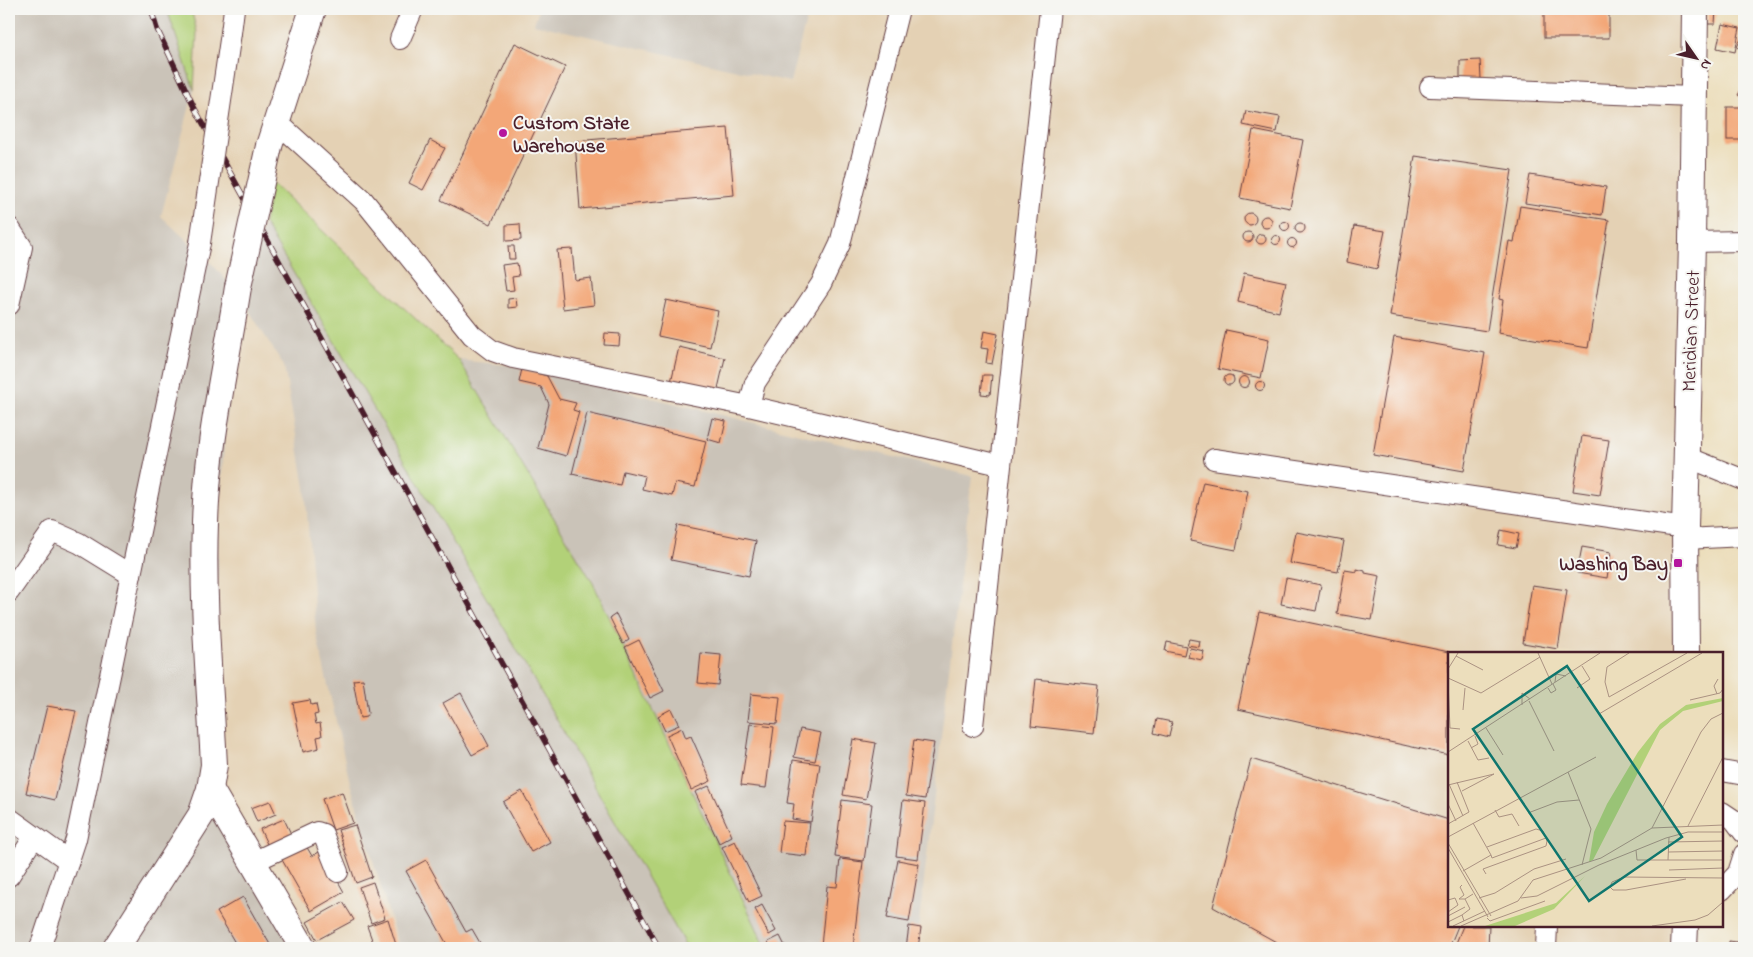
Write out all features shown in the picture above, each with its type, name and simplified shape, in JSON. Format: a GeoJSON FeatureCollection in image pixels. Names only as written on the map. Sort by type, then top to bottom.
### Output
{"type":"FeatureCollection","features":[{"type":"Feature","properties":{"kind":"main road"},"geometry":{"type":"LineString","coordinates":[[116,948],[201,815],[210,789],[214,765],[204,588],[208,482],[238,287],[269,146],[313,9]]}},
{"type":"Feature","properties":{"kind":"main road","name":"Meridian Street"},"geometry":{"type":"LineString","coordinates":[[1686,652],[1685,533],[1695,9]]}},
{"type":"Feature","properties":{"kind":"main road"},"geometry":{"type":"LineString","coordinates":[[210,789],[303,948]]}},
{"type":"Feature","properties":{"kind":"main road"},"geometry":{"type":"LineString","coordinates":[[1684,948],[1685,927]]}},
{"type":"Feature","properties":{"kind":"street"},"geometry":{"type":"LineString","coordinates":[[40,948],[76,839],[200,243],[234,9]]}},
{"type":"Feature","properties":{"kind":"street"},"geometry":{"type":"LineString","coordinates":[[400,39],[413,9]]}},
{"type":"Feature","properties":{"kind":"street"},"geometry":{"type":"LineString","coordinates":[[749,406],[755,384],[821,284],[840,244],[899,9]]}},
{"type":"Feature","properties":{"kind":"street"},"geometry":{"type":"LineString","coordinates":[[973,726],[1050,9]]}},
{"type":"Feature","properties":{"kind":"street"},"geometry":{"type":"LineString","coordinates":[[1430,87],[1693,97]]}},
{"type":"Feature","properties":{"kind":"street"},"geometry":{"type":"LineString","coordinates":[[276,121],[364,201],[472,335],[493,351],[513,358],[749,406],[1000,465]]}},
{"type":"Feature","properties":{"kind":"street"},"geometry":{"type":"LineString","coordinates":[[9,227],[22,247],[9,305]]}},
{"type":"Feature","properties":{"kind":"street"},"geometry":{"type":"LineString","coordinates":[[1692,242],[1744,241]]}},
{"type":"Feature","properties":{"kind":"street"},"geometry":{"type":"LineString","coordinates":[[1687,457],[1744,480]]}},
{"type":"Feature","properties":{"kind":"street"},"geometry":{"type":"LineString","coordinates":[[1214,459],[1685,533],[1744,536]]}},
{"type":"Feature","properties":{"kind":"street"},"geometry":{"type":"LineString","coordinates":[[9,592],[52,531],[79,543],[131,575]]}},
{"type":"Feature","properties":{"kind":"street"},"geometry":{"type":"LineString","coordinates":[[1723,771],[1744,775]]}},
{"type":"Feature","properties":{"kind":"street"},"geometry":{"type":"LineString","coordinates":[[1723,813],[1734,820],[1744,833]]}},
{"type":"Feature","properties":{"kind":"street"},"geometry":{"type":"LineString","coordinates":[[9,818],[69,861]]}},
{"type":"Feature","properties":{"kind":"street"},"geometry":{"type":"LineString","coordinates":[[252,862],[317,832],[323,834],[338,872]]}},
{"type":"Feature","properties":{"kind":"street"},"geometry":{"type":"LineString","coordinates":[[9,876],[34,837]]}},
{"type":"Feature","properties":{"kind":"street"},"geometry":{"type":"LineString","coordinates":[[1723,889],[1738,873],[1744,854]]}},
{"type":"Feature","properties":{"kind":"street"},"geometry":{"type":"LineString","coordinates":[[1546,948],[1547,927]]}},
{"type":"Feature","properties":{"kind":"shaded area"},"geometry":{"type":"Polygon","coordinates":[[[9,9],[167,9],[194,90],[161,216],[213,265],[242,299],[264,223],[510,638],[687,948],[399,948],[350,783],[316,632],[305,487],[284,366],[243,301],[225,430],[218,534],[218,786],[311,948],[9,948],[9,9]]]}},
{"type":"Feature","properties":{"kind":"shaded area"},"geometry":{"type":"Polygon","coordinates":[[[69,9],[1699,9],[1690,652],[1448,652],[1448,927],[1687,927],[1687,948],[311,948],[218,786],[218,534],[225,430],[161,216],[69,9]]]}},
{"type":"Feature","properties":{"kind":"shaded area"},"geometry":{"type":"Polygon","coordinates":[[[539,9],[809,9],[790,82],[534,24],[539,9]]]}},
{"type":"Feature","properties":{"kind":"shaded area"},"geometry":{"type":"Polygon","coordinates":[[[459,360],[525,367],[972,476],[916,948],[766,948],[593,583],[459,360]]]}},
{"type":"Feature","properties":{"kind":"green space"},"geometry":{"type":"Polygon","coordinates":[[[167,9],[191,9],[197,32],[194,90],[167,9]]]}},
{"type":"Feature","properties":{"kind":"green space"},"geometry":{"type":"Polygon","coordinates":[[[271,182],[459,360],[593,583],[766,948],[687,948],[510,638],[264,223],[271,182]]]}},
{"type":"Feature","properties":{"kind":"building"},"geometry":{"type":"Polygon","coordinates":[[[1544,9],[1609,9],[1609,38],[1544,38],[1544,9]]]}},
{"type":"Feature","properties":{"kind":"building"},"geometry":{"type":"Polygon","coordinates":[[[1708,9],[1716,9],[1715,24],[1708,24],[1708,9]]]}},
{"type":"Feature","properties":{"kind":"building"},"geometry":{"type":"Polygon","coordinates":[[[1722,24],[1740,28],[1735,52],[1717,48],[1722,24]]]}},
{"type":"Feature","properties":{"kind":"building"},"geometry":{"type":"Polygon","coordinates":[[[1744,33],[1744,51],[1737,47],[1744,33]]]}},
{"type":"Feature","properties":{"kind":"building","name":"Custom State Warehouse"},"geometry":{"type":"Polygon","coordinates":[[[515,43],[565,67],[491,224],[441,200],[515,43]]]}},
{"type":"Feature","properties":{"kind":"building"},"geometry":{"type":"Polygon","coordinates":[[[1480,60],[1481,79],[1460,80],[1460,61],[1480,60]]]}},
{"type":"Feature","properties":{"kind":"building"},"geometry":{"type":"Polygon","coordinates":[[[1744,85],[1744,99],[1738,95],[1744,85]]]}},
{"type":"Feature","properties":{"kind":"building"},"geometry":{"type":"Polygon","coordinates":[[[1727,107],[1744,107],[1744,140],[1727,140],[1727,107]]]}},
{"type":"Feature","properties":{"kind":"building"},"geometry":{"type":"Polygon","coordinates":[[[1246,111],[1280,117],[1277,132],[1243,125],[1246,111]]]}},
{"type":"Feature","properties":{"kind":"building"},"geometry":{"type":"Polygon","coordinates":[[[728,128],[734,195],[580,209],[575,141],[728,128]]]}},
{"type":"Feature","properties":{"kind":"building"},"geometry":{"type":"Polygon","coordinates":[[[1253,130],[1303,140],[1290,208],[1240,198],[1253,130]]]}},
{"type":"Feature","properties":{"kind":"building"},"geometry":{"type":"Polygon","coordinates":[[[430,140],[445,148],[423,190],[409,183],[430,140]]]}},
{"type":"Feature","properties":{"kind":"building"},"geometry":{"type":"Polygon","coordinates":[[[1415,156],[1512,170],[1487,331],[1390,316],[1415,156]]]}},
{"type":"Feature","properties":{"kind":"building"},"geometry":{"type":"Polygon","coordinates":[[[1530,175],[1606,187],[1602,215],[1525,203],[1530,175]]]}},
{"type":"Feature","properties":{"kind":"building"},"geometry":{"type":"Polygon","coordinates":[[[1520,206],[1609,220],[1588,348],[1498,333],[1503,300],[1499,299],[1509,241],[1514,242],[1520,206]]]}},
{"type":"Feature","properties":{"kind":"building"},"geometry":{"type":"Polygon","coordinates":[[[1248,213],[1252,213],[1256,219],[1252,225],[1248,225],[1244,221],[1244,217],[1248,213]]]}},
{"type":"Feature","properties":{"kind":"building"},"geometry":{"type":"Polygon","coordinates":[[[1266,216],[1272,222],[1266,228],[1260,222],[1266,216]]]}},
{"type":"Feature","properties":{"kind":"building"},"geometry":{"type":"Polygon","coordinates":[[[1285,221],[1290,226],[1285,231],[1280,226],[1285,221]]]}},
{"type":"Feature","properties":{"kind":"building"},"geometry":{"type":"Polygon","coordinates":[[[1300,223],[1305,228],[1300,233],[1295,228],[1300,223]]]}},
{"type":"Feature","properties":{"kind":"building"},"geometry":{"type":"Polygon","coordinates":[[[520,224],[521,240],[506,241],[506,225],[520,224]]]}},
{"type":"Feature","properties":{"kind":"building"},"geometry":{"type":"Polygon","coordinates":[[[1354,226],[1385,231],[1377,269],[1347,262],[1354,226]]]}},
{"type":"Feature","properties":{"kind":"building"},"geometry":{"type":"Polygon","coordinates":[[[1248,232],[1253,237],[1248,242],[1243,237],[1248,232]]]}},
{"type":"Feature","properties":{"kind":"building"},"geometry":{"type":"Polygon","coordinates":[[[1261,234],[1266,239],[1261,244],[1256,239],[1261,234]]]}},
{"type":"Feature","properties":{"kind":"building"},"geometry":{"type":"Polygon","coordinates":[[[1276,235],[1281,240],[1276,245],[1271,240],[1276,235]]]}},
{"type":"Feature","properties":{"kind":"building"},"geometry":{"type":"Polygon","coordinates":[[[1292,239],[1296,243],[1292,247],[1288,243],[1292,239]]]}},
{"type":"Feature","properties":{"kind":"building"},"geometry":{"type":"Polygon","coordinates":[[[508,246],[514,246],[515,259],[509,259],[508,246]]]}},
{"type":"Feature","properties":{"kind":"building"},"geometry":{"type":"Polygon","coordinates":[[[572,249],[575,280],[591,278],[594,305],[563,309],[557,250],[572,249]]]}},
{"type":"Feature","properties":{"kind":"building"},"geometry":{"type":"Polygon","coordinates":[[[517,263],[519,276],[512,277],[514,290],[506,291],[502,265],[517,263]]]}},
{"type":"Feature","properties":{"kind":"building"},"geometry":{"type":"Polygon","coordinates":[[[1244,273],[1286,282],[1279,312],[1238,302],[1244,273]]]}},
{"type":"Feature","properties":{"kind":"building"},"geometry":{"type":"Polygon","coordinates":[[[516,298],[517,307],[508,308],[508,299],[516,298]]]}},
{"type":"Feature","properties":{"kind":"building"},"geometry":{"type":"Polygon","coordinates":[[[666,300],[718,311],[710,347],[658,336],[666,300]]]}},
{"type":"Feature","properties":{"kind":"building"},"geometry":{"type":"Polygon","coordinates":[[[1226,330],[1269,339],[1261,378],[1218,369],[1226,330]]]}},
{"type":"Feature","properties":{"kind":"building"},"geometry":{"type":"Polygon","coordinates":[[[984,331],[998,334],[992,364],[986,363],[988,349],[981,348],[984,331]]]}},
{"type":"Feature","properties":{"kind":"building"},"geometry":{"type":"Polygon","coordinates":[[[605,333],[620,334],[619,346],[604,345],[605,333]]]}},
{"type":"Feature","properties":{"kind":"building"},"geometry":{"type":"Polygon","coordinates":[[[1394,337],[1485,353],[1464,471],[1373,455],[1394,337]]]}},
{"type":"Feature","properties":{"kind":"building"},"geometry":{"type":"Polygon","coordinates":[[[679,347],[725,358],[717,393],[671,382],[679,347]]]}},
{"type":"Feature","properties":{"kind":"building"},"geometry":{"type":"Polygon","coordinates":[[[522,369],[547,376],[559,399],[576,403],[573,410],[579,412],[566,456],[538,448],[549,404],[541,387],[519,382],[522,369]]]}},
{"type":"Feature","properties":{"kind":"building"},"geometry":{"type":"Polygon","coordinates":[[[983,375],[992,375],[990,395],[981,394],[983,375]]]}},
{"type":"Feature","properties":{"kind":"building"},"geometry":{"type":"Polygon","coordinates":[[[1227,375],[1231,375],[1234,380],[1231,385],[1227,385],[1224,382],[1224,378],[1227,375]]]}},
{"type":"Feature","properties":{"kind":"building"},"geometry":{"type":"Polygon","coordinates":[[[1242,377],[1246,377],[1249,382],[1248,386],[1242,387],[1239,384],[1239,380],[1242,377]]]}},
{"type":"Feature","properties":{"kind":"building"},"geometry":{"type":"Polygon","coordinates":[[[1260,381],[1265,386],[1260,391],[1255,386],[1260,381]]]}},
{"type":"Feature","properties":{"kind":"building"},"geometry":{"type":"Polygon","coordinates":[[[587,413],[706,441],[695,487],[675,483],[672,496],[642,489],[645,476],[623,471],[620,485],[572,474],[587,413]]]}},
{"type":"Feature","properties":{"kind":"building"},"geometry":{"type":"Polygon","coordinates":[[[712,418],[726,421],[721,443],[707,439],[712,418]]]}},
{"type":"Feature","properties":{"kind":"building"},"geometry":{"type":"Polygon","coordinates":[[[1582,436],[1609,440],[1600,495],[1573,491],[1582,436]]]}},
{"type":"Feature","properties":{"kind":"building"},"geometry":{"type":"Polygon","coordinates":[[[1203,482],[1248,491],[1236,550],[1190,541],[1203,482]]]}},
{"type":"Feature","properties":{"kind":"building"},"geometry":{"type":"Polygon","coordinates":[[[678,525],[756,541],[749,576],[671,560],[678,525]]]}},
{"type":"Feature","properties":{"kind":"building"},"geometry":{"type":"Polygon","coordinates":[[[1501,530],[1519,534],[1516,548],[1498,545],[1501,530]]]}},
{"type":"Feature","properties":{"kind":"building"},"geometry":{"type":"Polygon","coordinates":[[[1296,532],[1344,541],[1338,572],[1290,563],[1296,532]]]}},
{"type":"Feature","properties":{"kind":"building"},"geometry":{"type":"Polygon","coordinates":[[[1582,547],[1611,552],[1607,578],[1577,573],[1582,547]]]}},
{"type":"Feature","properties":{"kind":"building"},"geometry":{"type":"Polygon","coordinates":[[[1357,569],[1380,576],[1372,620],[1337,614],[1345,570],[1357,572],[1357,569]]]}},
{"type":"Feature","properties":{"kind":"building"},"geometry":{"type":"Polygon","coordinates":[[[1286,578],[1321,585],[1316,611],[1281,604],[1286,578]]]}},
{"type":"Feature","properties":{"kind":"building"},"geometry":{"type":"Polygon","coordinates":[[[1532,585],[1567,590],[1558,649],[1523,643],[1532,585]]]}},
{"type":"Feature","properties":{"kind":"building"},"geometry":{"type":"Polygon","coordinates":[[[1259,612],[1449,652],[1448,755],[1238,709],[1259,612]]]}},
{"type":"Feature","properties":{"kind":"building"},"geometry":{"type":"Polygon","coordinates":[[[616,614],[629,640],[623,644],[610,618],[616,614]]]}},
{"type":"Feature","properties":{"kind":"building"},"geometry":{"type":"Polygon","coordinates":[[[1189,639],[1200,641],[1199,647],[1187,645],[1189,639]]]}},
{"type":"Feature","properties":{"kind":"building"},"geometry":{"type":"Polygon","coordinates":[[[639,640],[664,691],[650,698],[625,647],[639,640]]]}},
{"type":"Feature","properties":{"kind":"building"},"geometry":{"type":"Polygon","coordinates":[[[1167,642],[1186,646],[1184,655],[1165,651],[1167,642]]]}},
{"type":"Feature","properties":{"kind":"building"},"geometry":{"type":"Polygon","coordinates":[[[1190,648],[1204,651],[1202,660],[1188,657],[1190,648]]]}},
{"type":"Feature","properties":{"kind":"building"},"geometry":{"type":"Polygon","coordinates":[[[701,653],[721,655],[718,685],[698,683],[701,653]]]}},
{"type":"Feature","properties":{"kind":"building"},"geometry":{"type":"Polygon","coordinates":[[[363,679],[368,713],[366,717],[360,718],[353,680],[363,679]]]}},
{"type":"Feature","properties":{"kind":"building"},"geometry":{"type":"Polygon","coordinates":[[[1036,679],[1099,686],[1094,733],[1031,726],[1036,679]]]}},
{"type":"Feature","properties":{"kind":"building"},"geometry":{"type":"Polygon","coordinates":[[[461,693],[489,746],[472,755],[443,703],[461,693]]]}},
{"type":"Feature","properties":{"kind":"building"},"geometry":{"type":"Polygon","coordinates":[[[751,694],[780,697],[777,724],[748,721],[751,694]]]}},
{"type":"Feature","properties":{"kind":"building"},"geometry":{"type":"Polygon","coordinates":[[[310,700],[311,705],[316,704],[318,714],[314,715],[316,724],[320,723],[322,736],[317,737],[319,748],[303,752],[293,703],[310,700]]]}},
{"type":"Feature","properties":{"kind":"building"},"geometry":{"type":"Polygon","coordinates":[[[47,706],[76,711],[55,800],[26,793],[47,706]]]}},
{"type":"Feature","properties":{"kind":"building"},"geometry":{"type":"Polygon","coordinates":[[[671,709],[679,725],[665,731],[658,716],[671,709]]]}},
{"type":"Feature","properties":{"kind":"building"},"geometry":{"type":"Polygon","coordinates":[[[1157,719],[1172,722],[1169,737],[1154,733],[1157,719]]]}},
{"type":"Feature","properties":{"kind":"building"},"geometry":{"type":"Polygon","coordinates":[[[750,724],[774,727],[766,788],[741,785],[750,724]]]}},
{"type":"Feature","properties":{"kind":"building"},"geometry":{"type":"Polygon","coordinates":[[[682,728],[686,738],[691,736],[711,781],[691,790],[667,735],[682,728]]]}},
{"type":"Feature","properties":{"kind":"building"},"geometry":{"type":"Polygon","coordinates":[[[800,729],[821,733],[815,761],[794,757],[800,729]]]}},
{"type":"Feature","properties":{"kind":"building"},"geometry":{"type":"Polygon","coordinates":[[[853,739],[876,743],[866,799],[843,795],[853,739]]]}},
{"type":"Feature","properties":{"kind":"building"},"geometry":{"type":"Polygon","coordinates":[[[914,740],[934,743],[925,799],[906,796],[914,740]]]}},
{"type":"Feature","properties":{"kind":"building"},"geometry":{"type":"Polygon","coordinates":[[[1251,759],[1448,820],[1448,927],[1458,927],[1449,948],[1287,948],[1213,907],[1251,759]]]}},
{"type":"Feature","properties":{"kind":"building"},"geometry":{"type":"Polygon","coordinates":[[[793,760],[820,764],[811,822],[792,819],[794,804],[787,803],[793,760]]]}},
{"type":"Feature","properties":{"kind":"building"},"geometry":{"type":"Polygon","coordinates":[[[709,786],[732,836],[719,843],[695,792],[709,786]]]}},
{"type":"Feature","properties":{"kind":"building"},"geometry":{"type":"Polygon","coordinates":[[[522,791],[550,842],[531,852],[503,802],[522,791]]]}},
{"type":"Feature","properties":{"kind":"building"},"geometry":{"type":"Polygon","coordinates":[[[342,792],[353,823],[333,830],[322,799],[342,792]]]}},
{"type":"Feature","properties":{"kind":"building"},"geometry":{"type":"Polygon","coordinates":[[[842,800],[872,804],[864,861],[835,857],[842,800]]]}},
{"type":"Feature","properties":{"kind":"building"},"geometry":{"type":"Polygon","coordinates":[[[903,800],[925,803],[918,859],[896,856],[903,800]]]}},
{"type":"Feature","properties":{"kind":"building"},"geometry":{"type":"Polygon","coordinates":[[[270,801],[276,814],[257,822],[251,808],[270,801]]]}},
{"type":"Feature","properties":{"kind":"building"},"geometry":{"type":"Polygon","coordinates":[[[284,819],[292,836],[268,846],[260,829],[284,819]]]}},
{"type":"Feature","properties":{"kind":"building"},"geometry":{"type":"Polygon","coordinates":[[[783,821],[810,823],[806,856],[779,853],[783,821]]]}},
{"type":"Feature","properties":{"kind":"building"},"geometry":{"type":"Polygon","coordinates":[[[355,825],[372,877],[356,883],[338,830],[355,825]]]}},
{"type":"Feature","properties":{"kind":"building"},"geometry":{"type":"Polygon","coordinates":[[[735,841],[762,896],[749,902],[722,847],[735,841]]]}},
{"type":"Feature","properties":{"kind":"building"},"geometry":{"type":"Polygon","coordinates":[[[305,844],[312,856],[321,851],[344,892],[311,911],[281,858],[305,844]]]}},
{"type":"Feature","properties":{"kind":"building"},"geometry":{"type":"Polygon","coordinates":[[[840,859],[863,862],[853,948],[821,946],[827,886],[837,887],[840,859]]]}},
{"type":"Feature","properties":{"kind":"building"},"geometry":{"type":"Polygon","coordinates":[[[426,860],[466,932],[472,929],[483,948],[449,948],[406,871],[426,860]]]}},
{"type":"Feature","properties":{"kind":"building"},"geometry":{"type":"Polygon","coordinates":[[[898,860],[919,864],[909,922],[887,918],[898,860]]]}},
{"type":"Feature","properties":{"kind":"building"},"geometry":{"type":"Polygon","coordinates":[[[373,882],[385,918],[371,923],[359,887],[373,882]]]}},
{"type":"Feature","properties":{"kind":"building"},"geometry":{"type":"Polygon","coordinates":[[[243,897],[272,948],[238,948],[217,912],[243,897]]]}},
{"type":"Feature","properties":{"kind":"building"},"geometry":{"type":"Polygon","coordinates":[[[343,902],[354,920],[317,940],[307,922],[343,902]]]}},
{"type":"Feature","properties":{"kind":"building"},"geometry":{"type":"Polygon","coordinates":[[[762,905],[776,931],[769,935],[755,909],[762,905]]]}},
{"type":"Feature","properties":{"kind":"building"},"geometry":{"type":"Polygon","coordinates":[[[388,919],[397,948],[375,948],[367,926],[388,919]]]}},
{"type":"Feature","properties":{"kind":"building"},"geometry":{"type":"Polygon","coordinates":[[[909,926],[921,928],[918,948],[906,948],[909,926]]]}},
{"type":"Feature","properties":{"kind":"building"},"geometry":{"type":"Polygon","coordinates":[[[1463,927],[1489,927],[1488,948],[1454,948],[1463,927]]]}},
{"type":"Feature","properties":{"kind":"building"},"geometry":{"type":"Polygon","coordinates":[[[780,936],[786,948],[771,948],[768,942],[780,936]]]}},
{"type":"Feature","properties":{"kind":"building"},"geometry":{"type":"Polygon","coordinates":[[[1729,941],[1744,943],[1744,948],[1729,948],[1729,941]]]}},
{"type":"Feature","properties":{"kind":"railway"},"geometry":{"type":"LineString","coordinates":[[151,9],[157,29],[194,107],[659,948]]}},
{"type":"Feature","properties":{"kind":"place","name":"Custom State Warehouse"},"geometry":{"type":"Point","coordinates":[503,133]}},
{"type":"Feature","properties":{"kind":"place","name":"Washing Bay"},"geometry":{"type":"Point","coordinates":[1678,563]}}]}
